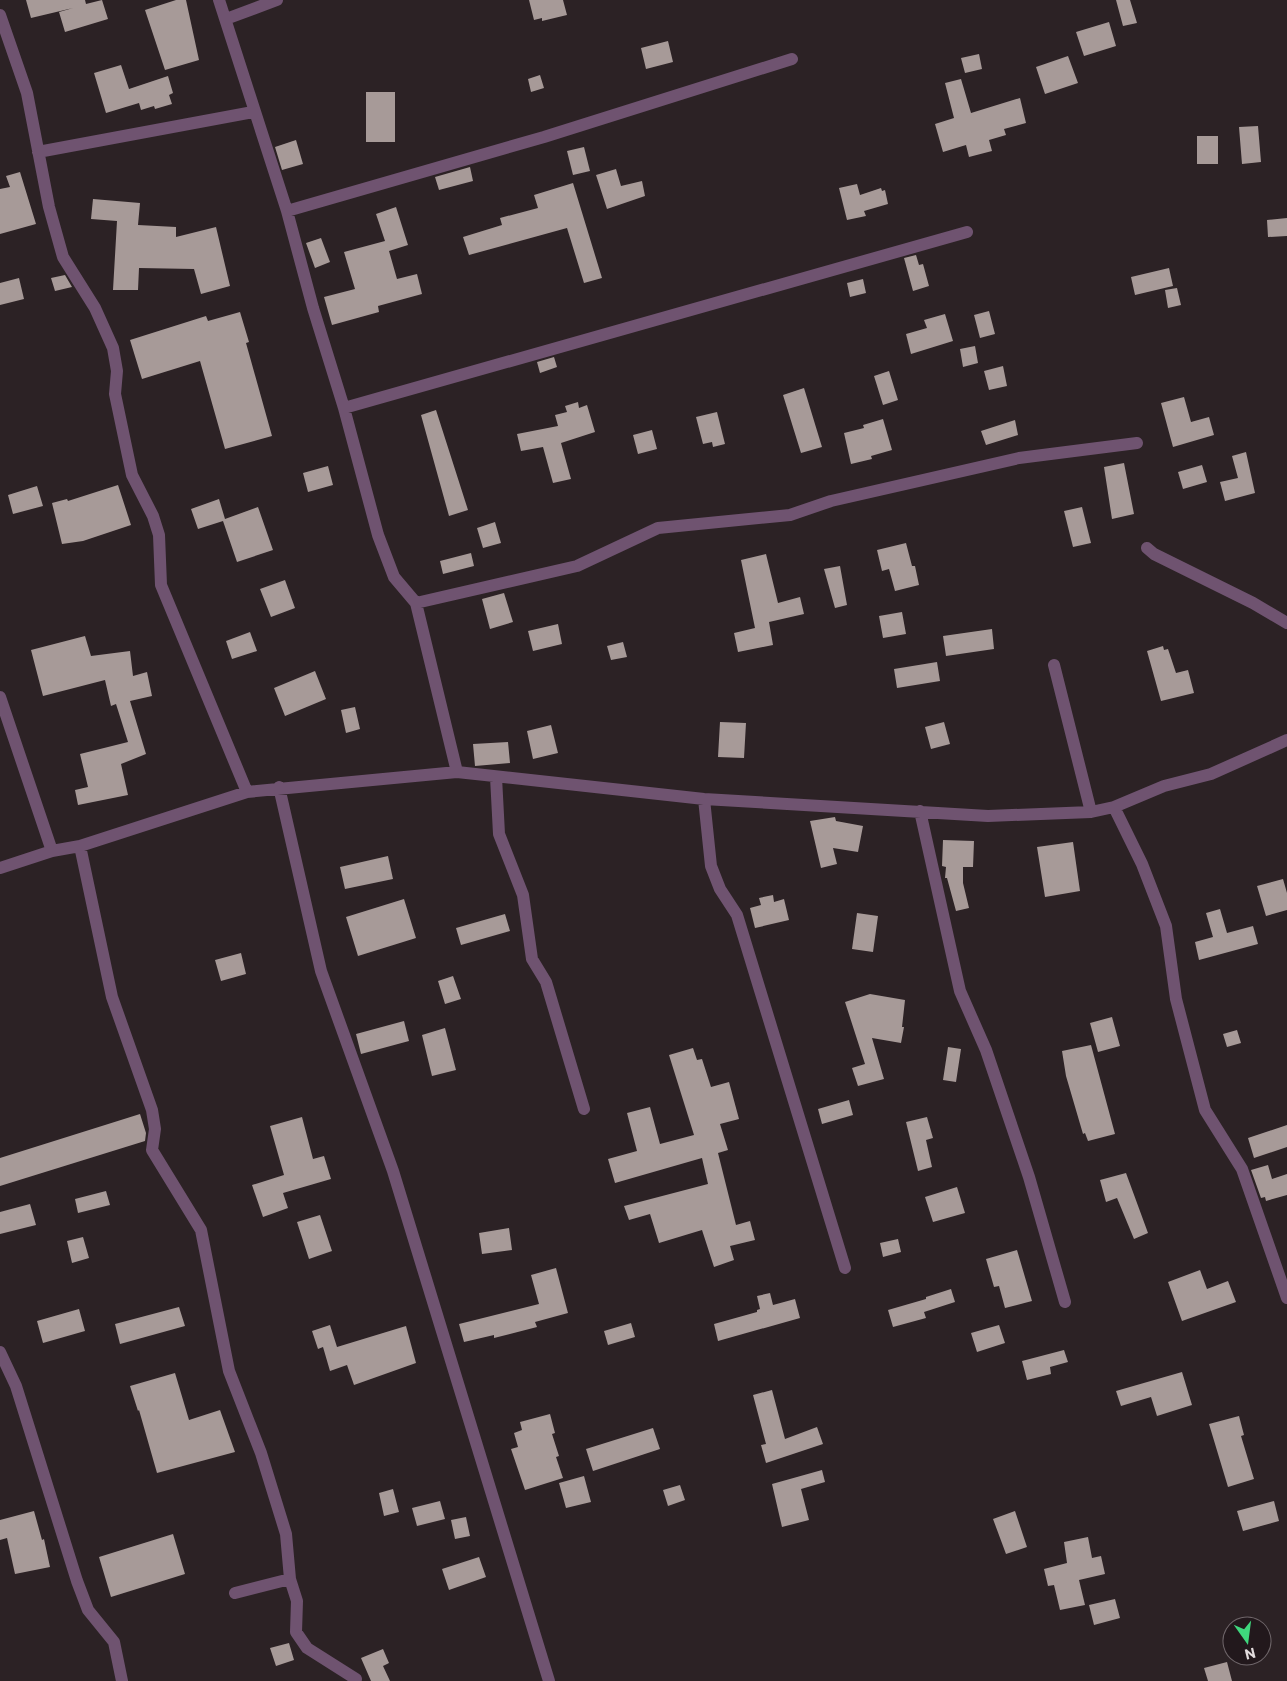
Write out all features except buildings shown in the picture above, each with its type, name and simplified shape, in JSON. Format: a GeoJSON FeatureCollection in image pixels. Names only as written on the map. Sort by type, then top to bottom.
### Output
{"type":"FeatureCollection","features":[{"type":"Feature","properties":{"kind":"street"},"geometry":{"type":"LineString","coordinates":[[219,0],[253,112],[287,212],[313,308],[344,408],[378,535],[394,577],[416,603],[457,772]]}},
{"type":"Feature","properties":{"kind":"street"},"geometry":{"type":"LineString","coordinates":[[226,19],[278,0]]}},
{"type":"Feature","properties":{"kind":"street"},"geometry":{"type":"LineString","coordinates":[[0,16],[27,92],[49,207],[62,257],[95,308],[113,348],[117,371],[115,394],[132,475],[153,516],[159,535],[161,584],[247,792]]}},
{"type":"Feature","properties":{"kind":"street"},"geometry":{"type":"LineString","coordinates":[[287,212],[544,138],[792,59]]}},
{"type":"Feature","properties":{"kind":"street"},"geometry":{"type":"LineString","coordinates":[[38,152],[253,112]]}},
{"type":"Feature","properties":{"kind":"street"},"geometry":{"type":"LineString","coordinates":[[344,408],[967,232]]}},
{"type":"Feature","properties":{"kind":"street"},"geometry":{"type":"LineString","coordinates":[[416,603],[577,566],[658,528],[790,515],[831,500],[1018,458],[1137,443]]}},
{"type":"Feature","properties":{"kind":"street"},"geometry":{"type":"LineString","coordinates":[[1147,548],[1154,554],[1253,603],[1287,623]]}},
{"type":"Feature","properties":{"kind":"street"},"geometry":{"type":"LineString","coordinates":[[1054,665],[1091,812]]}},
{"type":"Feature","properties":{"kind":"street"},"geometry":{"type":"LineString","coordinates":[[0,697],[52,851]]}},
{"type":"Feature","properties":{"kind":"street"},"geometry":{"type":"LineString","coordinates":[[0,868],[52,851],[80,846],[247,792],[279,787],[457,772],[704,799],[988,816],[1091,812],[1114,807],[1164,786],[1211,774],[1287,740]]}},
{"type":"Feature","properties":{"kind":"street"},"geometry":{"type":"LineString","coordinates":[[496,777],[499,834],[522,895],[532,959],[546,982],[584,1109]]}},
{"type":"Feature","properties":{"kind":"street"},"geometry":{"type":"LineString","coordinates":[[279,787],[321,971],[393,1171],[549,1681]]}},
{"type":"Feature","properties":{"kind":"street"},"geometry":{"type":"LineString","coordinates":[[704,799],[711,866],[720,890],[737,916],[845,1268]]}},
{"type":"Feature","properties":{"kind":"street"},"geometry":{"type":"LineString","coordinates":[[1114,807],[1142,864],[1166,926],[1176,999],[1205,1110],[1242,1169],[1287,1298]]}},
{"type":"Feature","properties":{"kind":"street"},"geometry":{"type":"LineString","coordinates":[[920,811],[960,991],[986,1050],[1028,1177],[1065,1302]]}},
{"type":"Feature","properties":{"kind":"street"},"geometry":{"type":"LineString","coordinates":[[80,846],[112,998],[152,1110],[155,1129],[152,1150],[201,1230],[229,1370],[261,1453],[286,1534],[290,1579],[297,1601],[296,1632],[301,1642],[356,1679]]}},
{"type":"Feature","properties":{"kind":"street"},"geometry":{"type":"LineString","coordinates":[[0,1352],[16,1386],[88,1610],[114,1642],[122,1681]]}},
{"type":"Feature","properties":{"kind":"street"},"geometry":{"type":"LineString","coordinates":[[235,1593],[290,1579]]}}]}
